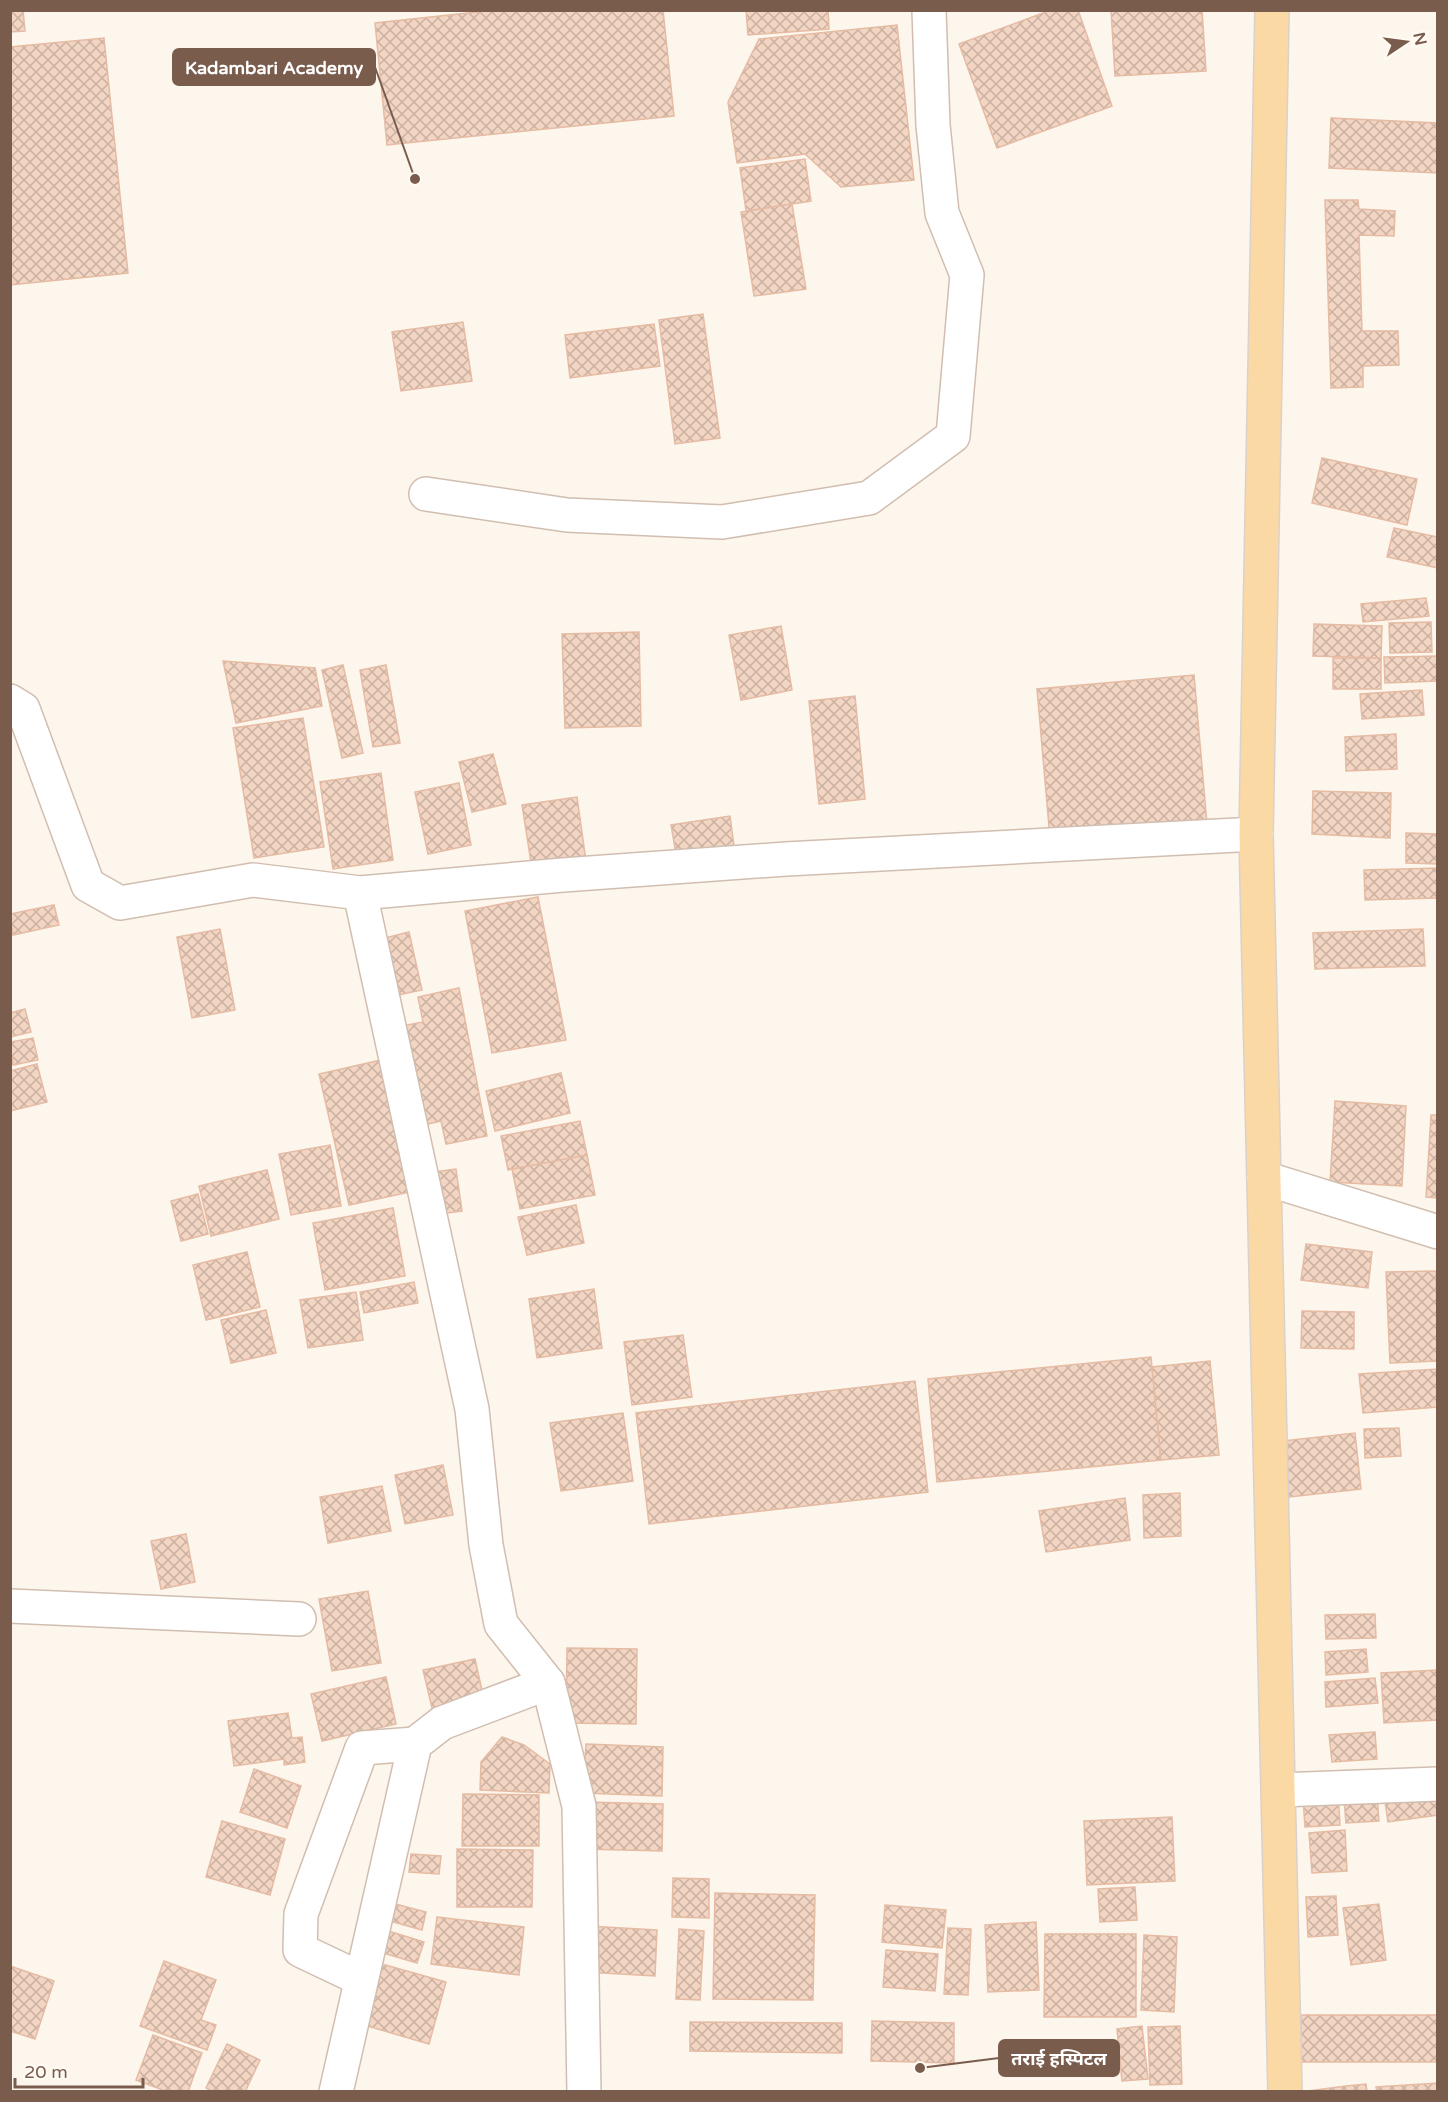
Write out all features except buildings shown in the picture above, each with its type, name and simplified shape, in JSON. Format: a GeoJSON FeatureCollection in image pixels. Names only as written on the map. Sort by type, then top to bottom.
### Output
{"type":"FeatureCollection","features":[{"type":"Feature","properties":{"kind":"main road"},"geometry":{"type":"LineString","coordinates":[[1272,10],[1256,834],[1285,2091]]}},
{"type":"Feature","properties":{"kind":"street"},"geometry":{"type":"LineString","coordinates":[[426,494],[567,515],[722,522],[869,498],[953,436],[967,275],[942,213],[933,124],[929,10]]}},
{"type":"Feature","properties":{"kind":"street"},"geometry":{"type":"LineString","coordinates":[[10,701],[23,709],[88,885],[120,903],[253,880],[360,893],[786,859],[1256,834]]}},
{"type":"Feature","properties":{"kind":"street"},"geometry":{"type":"LineString","coordinates":[[360,893],[472,1409],[486,1545],[501,1624],[548,1683],[579,1806],[584,2091]]}},
{"type":"Feature","properties":{"kind":"street"},"geometry":{"type":"LineString","coordinates":[[1264,1178],[1437,1232]]}},
{"type":"Feature","properties":{"kind":"street"},"geometry":{"type":"LineString","coordinates":[[10,1606],[299,1619]]}},
{"type":"Feature","properties":{"kind":"street"},"geometry":{"type":"LineString","coordinates":[[361,1979],[300,1950],[302,1914],[362,1748],[415,1744],[442,1723],[548,1683]]}},
{"type":"Feature","properties":{"kind":"street"},"geometry":{"type":"LineString","coordinates":[[336,2091],[415,1744]]}},
{"type":"Feature","properties":{"kind":"street"},"geometry":{"type":"LineString","coordinates":[[1279,1790],[1437,1784]]}},
{"type":"Feature","properties":{"kind":"place","name":"Kadambari Academy"},"geometry":{"type":"Point","coordinates":[415,179]}},
{"type":"Feature","properties":{"kind":"place","name":"तराई हस्पिटल"},"geometry":{"type":"Point","coordinates":[920,2068]}}]}
